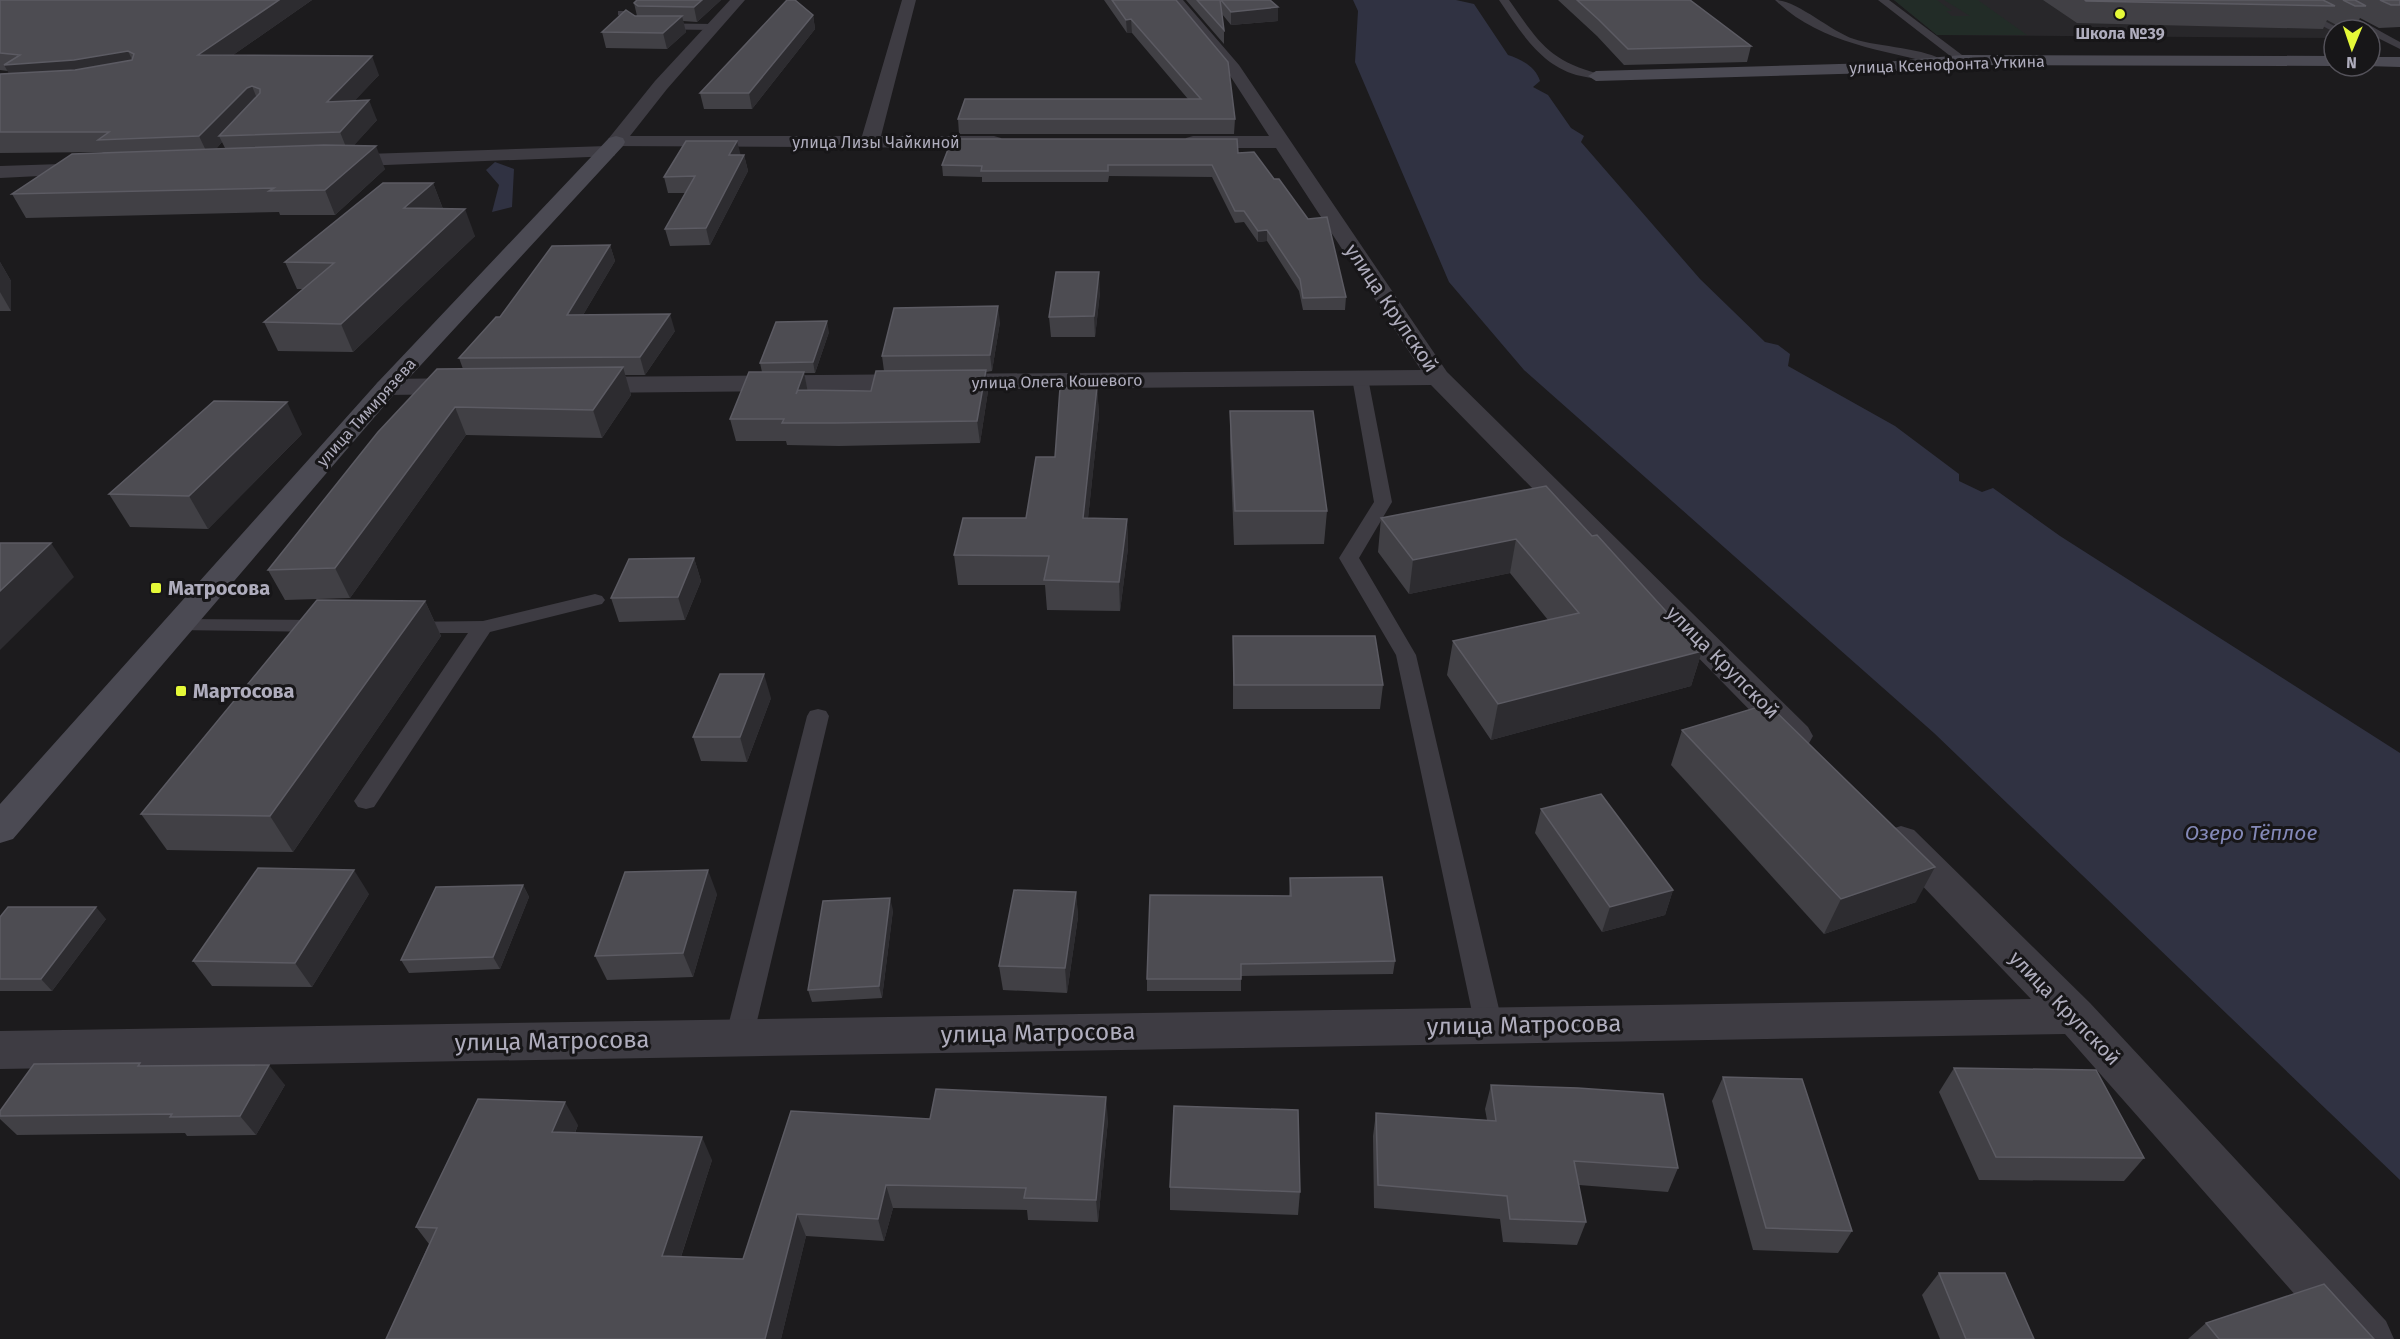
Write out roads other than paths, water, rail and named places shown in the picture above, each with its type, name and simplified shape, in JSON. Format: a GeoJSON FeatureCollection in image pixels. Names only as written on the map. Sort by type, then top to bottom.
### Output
{"type":"FeatureCollection","features":[{"type":"Feature","properties":{"kind":"street","name":"улица Тимирязева"},"geometry":{"type":"LineString","coordinates":[[0,829],[387,387],[611,147],[661,85],[738,0]]}},
{"type":"Feature","properties":{"kind":"street"},"geometry":{"type":"LineString","coordinates":[[870,142],[909,0]]}},
{"type":"Feature","properties":{"kind":"street","name":"улица Крупской"},"geometry":{"type":"LineString","coordinates":[[1175,0],[1233,68],[1438,377],[1815,755]]}},
{"type":"Feature","properties":{"kind":"street","name":"улица Ксенофонта Уткина"},"geometry":{"type":"LineString","coordinates":[[1596,76],[1874,68],[1962,60],[2322,61]]}},
{"type":"Feature","properties":{"kind":"street"},"geometry":{"type":"LineString","coordinates":[[2382,62],[2400,62]]}},
{"type":"Feature","properties":{"kind":"street","name":"улица Лизы Чайкиной"},"geometry":{"type":"LineString","coordinates":[[316,161],[611,147],[1011,142]]}},
{"type":"Feature","properties":{"kind":"street"},"geometry":{"type":"LineString","coordinates":[[1175,142],[1281,142]]}},
{"type":"Feature","properties":{"kind":"street"},"geometry":{"type":"LineString","coordinates":[[0,172],[105,168]]}},
{"type":"Feature","properties":{"kind":"street","name":"улица Олега Кошевого"},"geometry":{"type":"LineString","coordinates":[[565,385],[1438,377]]}},
{"type":"Feature","properties":{"kind":"street"},"geometry":{"type":"LineString","coordinates":[[387,387],[494,386]]}},
{"type":"Feature","properties":{"kind":"street","name":"улица Крупской"},"geometry":{"type":"LineString","coordinates":[[1874,814],[2075,1016],[2368,1339]]}},
{"type":"Feature","properties":{"kind":"street","name":"улица Матросова"},"geometry":{"type":"LineString","coordinates":[[0,1050],[2075,1016]]}},
{"type":"Feature","properties":{"kind":"lane"},"geometry":{"type":"LineString","coordinates":[[1504,0],[1545,56],[1556,65],[1596,76]]}},
{"type":"Feature","properties":{"kind":"lane"},"geometry":{"type":"LineString","coordinates":[[1780,0],[1832,33],[1846,39],[1870,46],[1918,54],[1940,62]]}},
{"type":"Feature","properties":{"kind":"lane"},"geometry":{"type":"LineString","coordinates":[[1883,0],[1962,60]]}},
{"type":"Feature","properties":{"kind":"lane"},"geometry":{"type":"LineString","coordinates":[[2278,0],[2322,22]]}},
{"type":"Feature","properties":{"kind":"lane"},"geometry":{"type":"LineString","coordinates":[[2312,0],[2347,18]]}},
{"type":"Feature","properties":{"kind":"lane"},"geometry":{"type":"LineString","coordinates":[[621,13],[639,26],[713,27]]}},
{"type":"Feature","properties":{"kind":"lane"},"geometry":{"type":"LineString","coordinates":[[2382,36],[2400,46]]}},
{"type":"Feature","properties":{"kind":"lane"},"geometry":{"type":"LineString","coordinates":[[2383,50],[2400,54]]}},
{"type":"Feature","properties":{"kind":"lane"},"geometry":{"type":"LineString","coordinates":[[1360,378],[1383,502],[1349,558],[1406,655],[1489,1026]]}},
{"type":"Feature","properties":{"kind":"lane"},"geometry":{"type":"LineString","coordinates":[[390,627],[483,627],[595,600]]}},
{"type":"Feature","properties":{"kind":"lane"},"geometry":{"type":"LineString","coordinates":[[180,625],[343,626]]}},
{"type":"Feature","properties":{"kind":"lane"},"geometry":{"type":"LineString","coordinates":[[366,801],[483,627]]}},
{"type":"Feature","properties":{"kind":"lane"},"geometry":{"type":"LineString","coordinates":[[739,1038],[818,716]]}},
{"type":"Feature","properties":{"kind":"water","name":"Озеро Тёплое"},"geometry":{"type":"Polygon","coordinates":[[[1353,0],[1456,0],[1474,4],[1508,55],[1523,61],[1538,76],[1540,81],[1533,87],[1548,95],[1571,128],[1584,136],[1581,142],[1700,279],[1765,342],[1778,345],[1790,354],[1788,366],[1895,426],[1959,474],[1959,481],[1982,492],[1993,488],[2060,536],[2400,753],[2400,1180],[1934,733],[1524,370],[1449,282],[1355,62],[1358,11],[1353,0]]]}},
{"type":"Feature","properties":{"kind":"water"},"geometry":{"type":"Polygon","coordinates":[[[495,162],[514,169],[512,207],[492,212],[499,185],[486,170],[495,162]]]}},
{"type":"Feature","properties":{"kind":"place","name":"Школа №39"},"geometry":{"type":"Point","coordinates":[2120,14]}},
{"type":"Feature","properties":{"kind":"place","name":"Матросова"},"geometry":{"type":"Point","coordinates":[156,588]}},
{"type":"Feature","properties":{"kind":"place","name":"Мартосова"},"geometry":{"type":"Point","coordinates":[181,691]}}]}
